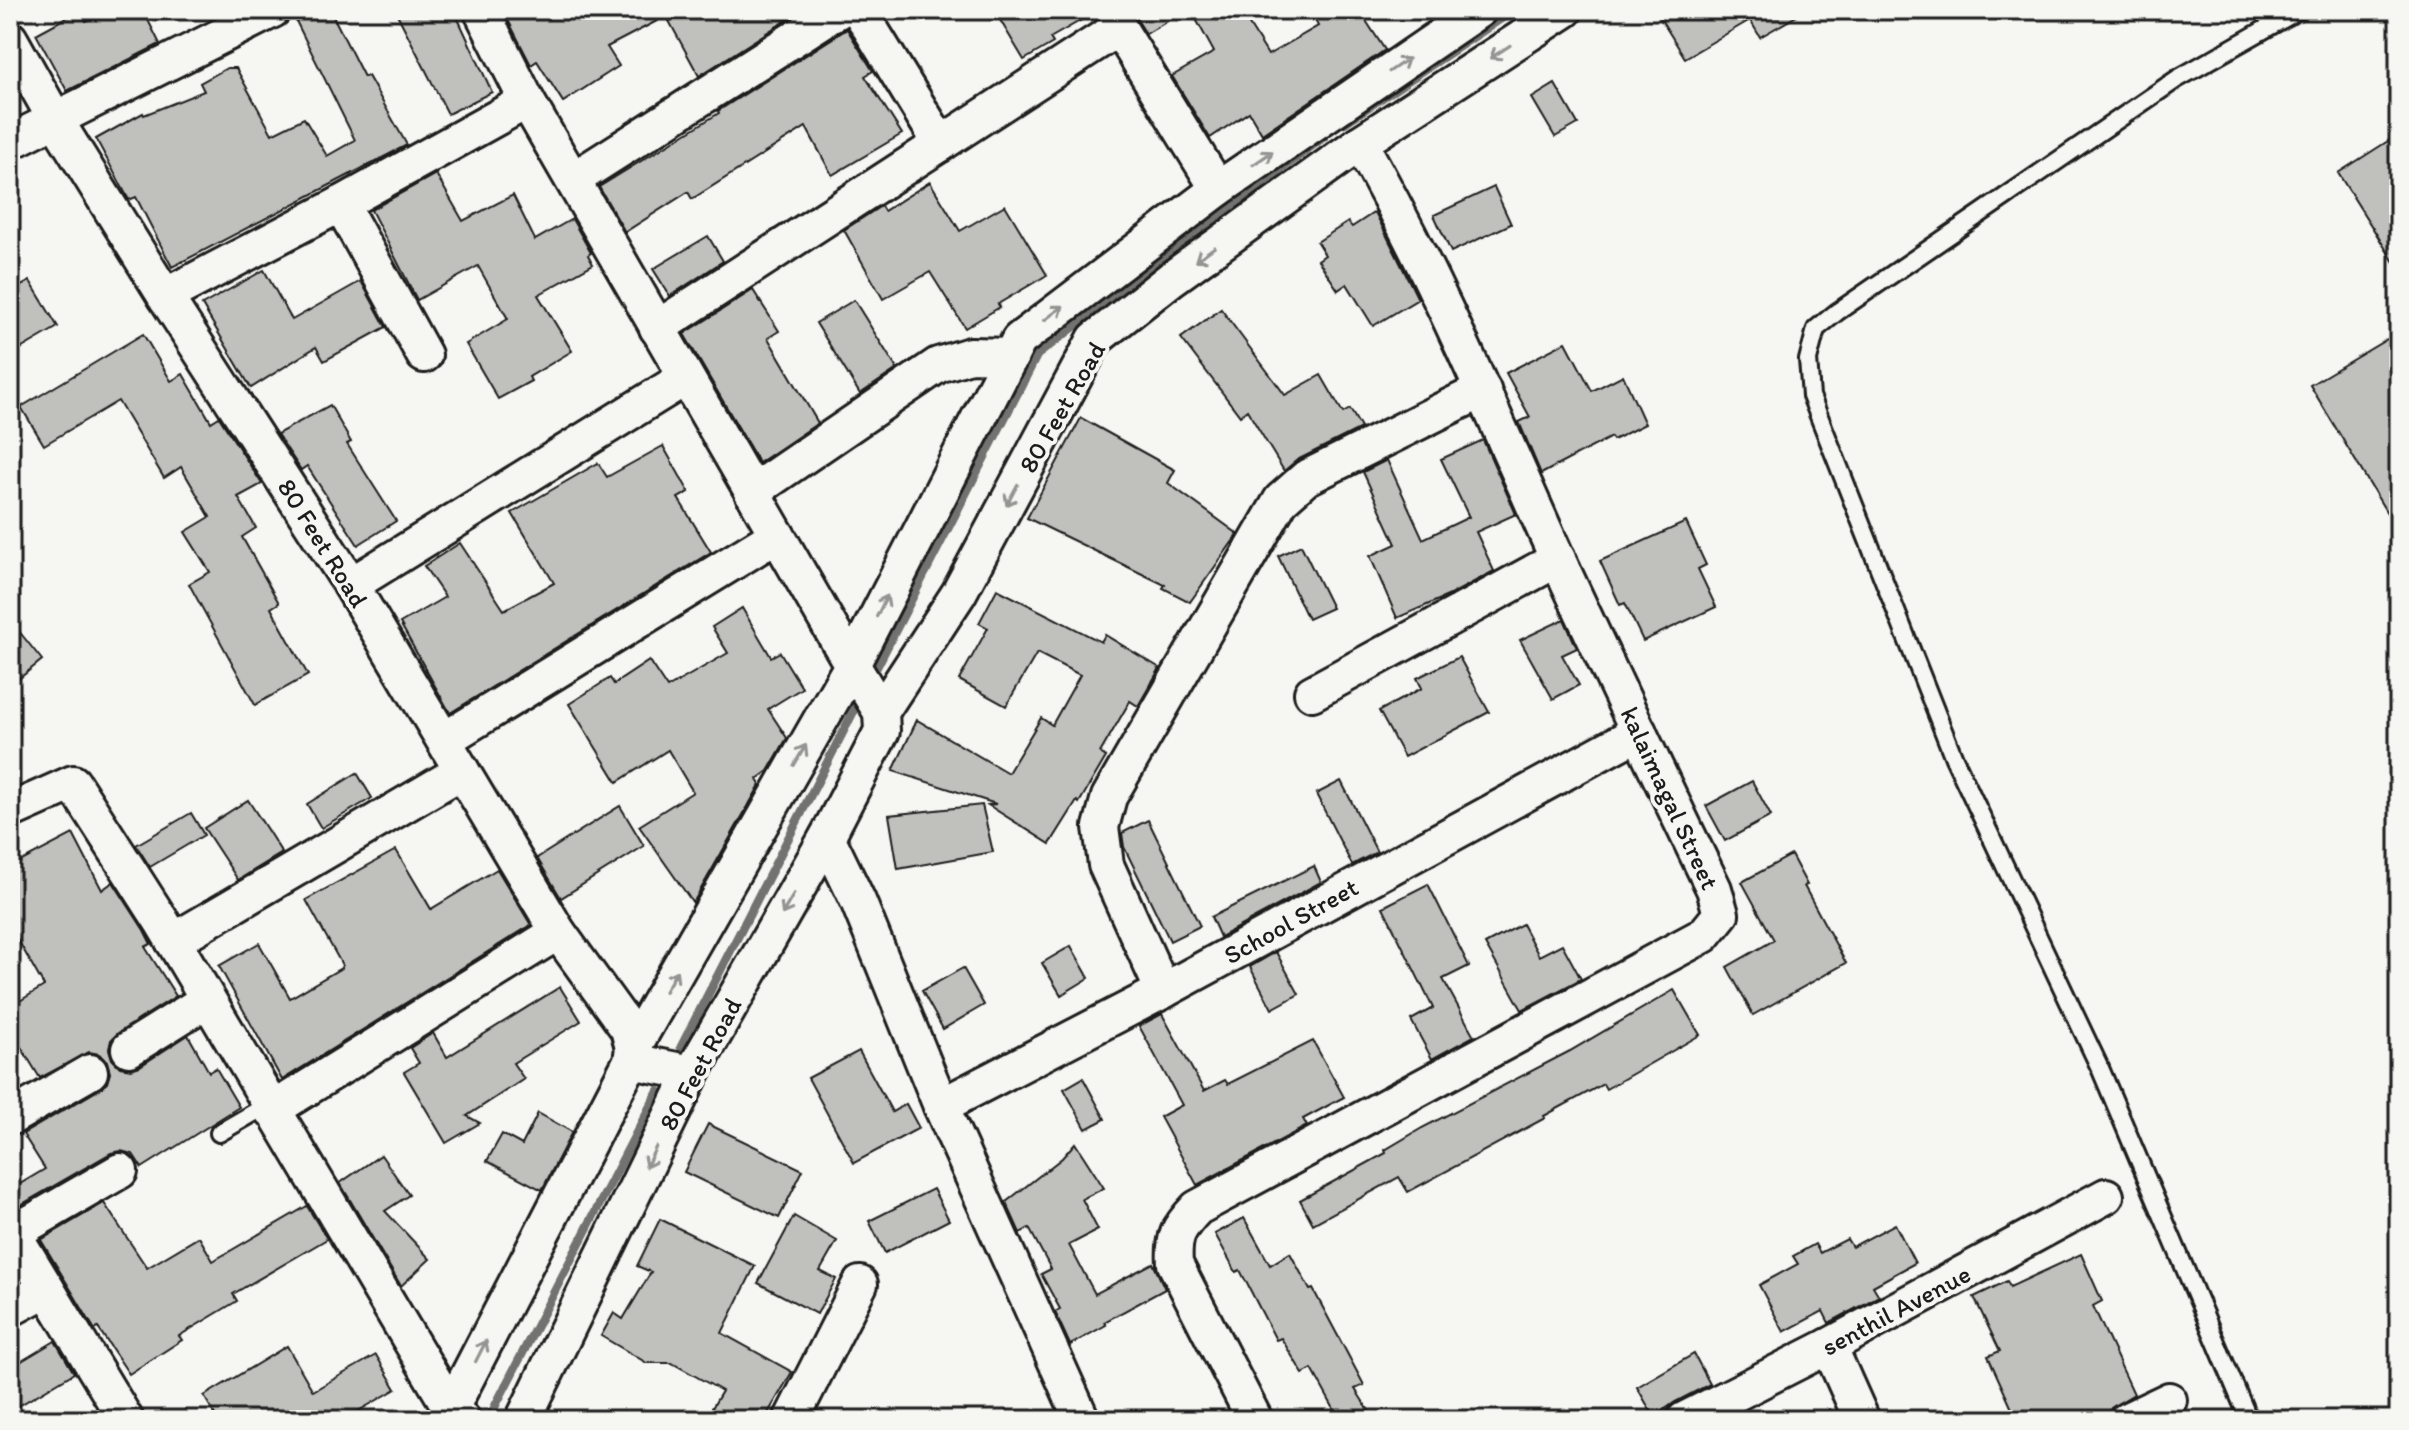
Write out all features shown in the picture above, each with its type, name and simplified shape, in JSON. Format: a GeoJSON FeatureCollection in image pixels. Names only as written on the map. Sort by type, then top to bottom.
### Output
{"type":"FeatureCollection","features":[{"type":"Feature","properties":{"kind":"street"},"geometry":{"type":"LineString","coordinates":[[10,142],[273,10]]}},
{"type":"Feature","properties":{"kind":"street"},"geometry":{"type":"LineString","coordinates":[[481,10],[527,101],[881,712]]}},
{"type":"Feature","properties":{"kind":"street"},"geometry":{"type":"LineString","coordinates":[[574,179],[839,10]]}},
{"type":"Feature","properties":{"kind":"street"},"geometry":{"type":"LineString","coordinates":[[859,10],[941,144]]}},
{"type":"Feature","properties":{"kind":"street","name":"80 Feet Road"},"geometry":{"type":"LineString","coordinates":[[453,1416],[652,1063],[1019,340],[1218,189],[1479,10]]}},
{"type":"Feature","properties":{"kind":"street"},"geometry":{"type":"LineString","coordinates":[[1360,143],[1565,10]]}},
{"type":"Feature","properties":{"kind":"street"},"geometry":{"type":"LineString","coordinates":[[657,328],[941,144],[1113,19],[1218,189]]}},
{"type":"Feature","properties":{"kind":"street","name":"80 Feet Road"},"geometry":{"type":"LineString","coordinates":[[10,39],[55,119],[165,296],[351,585],[558,932],[652,1063]]}},
{"type":"Feature","properties":{"kind":"street"},"geometry":{"type":"LineString","coordinates":[[165,296],[341,204],[527,101]]}},
{"type":"Feature","properties":{"kind":"street","name":"80 Feet Road"},"geometry":{"type":"LineString","coordinates":[[523,1420],[652,1063],[827,837],[882,731],[881,712],[959,593],[1095,339],[1171,279],[1360,143]]}},
{"type":"Feature","properties":{"kind":"street","name":"kalaimagal Street"},"geometry":{"type":"LineString","coordinates":[[1255,1420],[1175,1264],[1174,1244],[1180,1226],[1197,1208],[1704,935],[1721,914],[1714,889],[1558,559],[1483,390],[1390,197],[1360,143]]}},
{"type":"Feature","properties":{"kind":"street"},"geometry":{"type":"LineString","coordinates":[[341,204],[424,355]]}},
{"type":"Feature","properties":{"kind":"street"},"geometry":{"type":"LineString","coordinates":[[752,492],[938,365],[970,355],[1011,356]]}},
{"type":"Feature","properties":{"kind":"street"},"geometry":{"type":"LineString","coordinates":[[351,585],[685,378]]}},
{"type":"Feature","properties":{"kind":"street"},"geometry":{"type":"LineString","coordinates":[[1163,991],[1106,865],[1101,827],[1109,797],[1281,500],[1306,478],[1483,390]]}},
{"type":"Feature","properties":{"kind":"street"},"geometry":{"type":"LineString","coordinates":[[444,740],[777,535]]}},
{"type":"Feature","properties":{"kind":"street"},"geometry":{"type":"LineString","coordinates":[[1312,693],[1558,559]]}},
{"type":"Feature","properties":{"kind":"street","name":"School Street"},"geometry":{"type":"LineString","coordinates":[[941,1106],[1163,991],[1639,732]]}},
{"type":"Feature","properties":{"kind":"street"},"geometry":{"type":"LineString","coordinates":[[173,941],[462,771]]}},
{"type":"Feature","properties":{"kind":"street"},"geometry":{"type":"LineString","coordinates":[[10,811],[73,783],[173,941],[453,1416]]}},
{"type":"Feature","properties":{"kind":"street"},"geometry":{"type":"LineString","coordinates":[[827,837],[858,901],[941,1106],[1082,1420]]}},
{"type":"Feature","properties":{"kind":"street"},"geometry":{"type":"LineString","coordinates":[[270,1107],[558,932]]}},
{"type":"Feature","properties":{"kind":"street"},"geometry":{"type":"LineString","coordinates":[[129,1049],[207,1000]]}},
{"type":"Feature","properties":{"kind":"street"},"geometry":{"type":"LineString","coordinates":[[10,1118],[90,1072]]}},
{"type":"Feature","properties":{"kind":"street"},"geometry":{"type":"LineString","coordinates":[[120,1171],[12,1230],[126,1420]]}},
{"type":"Feature","properties":{"kind":"street","name":"senthil Avenue"},"geometry":{"type":"LineString","coordinates":[[1684,1420],[1829,1346],[2106,1196]]}},
{"type":"Feature","properties":{"kind":"street"},"geometry":{"type":"LineString","coordinates":[[791,1420],[860,1284]]}},
{"type":"Feature","properties":{"kind":"street"},"geometry":{"type":"LineString","coordinates":[[10,1309],[47,1289]]}},
{"type":"Feature","properties":{"kind":"street"},"geometry":{"type":"LineString","coordinates":[[1829,1346],[1862,1420]]}},
{"type":"Feature","properties":{"kind":"street"},"geometry":{"type":"LineString","coordinates":[[2127,1420],[2169,1400]]}},
{"type":"Feature","properties":{"kind":"lane"},"geometry":{"type":"LineString","coordinates":[[2249,1420],[2100,1068],[1954,758],[1811,396],[1808,360],[1816,329],[1837,312],[2177,79],[2299,10]]}},
{"type":"Feature","properties":{"kind":"lane"},"geometry":{"type":"LineString","coordinates":[[219,1133],[270,1107]]}},
{"type":"Feature","properties":{"kind":"building"},"geometry":{"type":"Polygon","coordinates":[[[80,10],[86,21],[109,10],[143,10],[160,44],[67,91],[36,34],[80,10]]]}},
{"type":"Feature","properties":{"kind":"building"},"geometry":{"type":"Polygon","coordinates":[[[318,10],[330,10],[364,77],[368,76],[407,145],[172,267],[136,197],[129,200],[96,139],[143,113],[204,91],[200,83],[227,68],[236,68],[272,134],[304,118],[327,156],[355,140],[296,21],[318,10]]]}},
{"type":"Feature","properties":{"kind":"building"},"geometry":{"type":"Polygon","coordinates":[[[395,10],[454,10],[492,92],[448,114],[395,10]]]}},
{"type":"Feature","properties":{"kind":"building"},"geometry":{"type":"Polygon","coordinates":[[[523,10],[678,10],[607,47],[619,66],[563,102],[537,61],[531,65],[508,20],[523,10]]]}},
{"type":"Feature","properties":{"kind":"building"},"geometry":{"type":"Polygon","coordinates":[[[689,10],[802,10],[699,76],[669,21],[689,10]]]}},
{"type":"Feature","properties":{"kind":"building"},"geometry":{"type":"Polygon","coordinates":[[[994,10],[1099,10],[1050,38],[1053,43],[1024,60],[994,10]]]}},
{"type":"Feature","properties":{"kind":"building"},"geometry":{"type":"Polygon","coordinates":[[[1127,10],[1186,10],[1146,34],[1127,10]]]}},
{"type":"Feature","properties":{"kind":"building"},"geometry":{"type":"Polygon","coordinates":[[[1191,10],[1240,10],[1268,55],[1318,26],[1310,10],[1359,10],[1385,50],[1262,134],[1249,112],[1210,138],[1172,76],[1214,52],[1191,10]]]}},
{"type":"Feature","properties":{"kind":"building"},"geometry":{"type":"Polygon","coordinates":[[[1655,10],[1807,10],[1760,37],[1750,20],[1685,58],[1655,10]]]}},
{"type":"Feature","properties":{"kind":"building"},"geometry":{"type":"Polygon","coordinates":[[[847,29],[873,71],[865,76],[902,134],[832,175],[806,127],[692,199],[688,192],[625,232],[599,187],[847,29]]]}},
{"type":"Feature","properties":{"kind":"building"},"geometry":{"type":"Polygon","coordinates":[[[1555,84],[1578,124],[1555,137],[1532,98],[1555,84]]]}},
{"type":"Feature","properties":{"kind":"building"},"geometry":{"type":"Polygon","coordinates":[[[2399,134],[2399,270],[2338,173],[2399,134]]]}},
{"type":"Feature","properties":{"kind":"building"},"geometry":{"type":"Polygon","coordinates":[[[436,174],[463,221],[513,195],[535,240],[572,219],[591,253],[588,255],[593,264],[538,295],[572,351],[529,377],[531,381],[498,399],[466,344],[508,319],[478,266],[417,300],[371,210],[436,174]]]}},
{"type":"Feature","properties":{"kind":"building"},"geometry":{"type":"Polygon","coordinates":[[[930,182],[960,231],[1005,205],[1047,275],[965,328],[930,272],[883,299],[844,230],[881,206],[884,211],[930,182]]]}},
{"type":"Feature","properties":{"kind":"building"},"geometry":{"type":"Polygon","coordinates":[[[1494,187],[1511,224],[1451,252],[1434,215],[1494,187]]]}},
{"type":"Feature","properties":{"kind":"building"},"geometry":{"type":"Polygon","coordinates":[[[1375,212],[1418,299],[1373,326],[1347,284],[1338,290],[1318,260],[1325,255],[1317,242],[1348,222],[1352,227],[1375,212]]]}},
{"type":"Feature","properties":{"kind":"building"},"geometry":{"type":"Polygon","coordinates":[[[708,236],[723,261],[670,296],[653,269],[708,236]]]}},
{"type":"Feature","properties":{"kind":"building"},"geometry":{"type":"Polygon","coordinates":[[[264,270],[292,320],[361,281],[386,327],[324,361],[316,347],[251,388],[202,305],[264,270]]]}},
{"type":"Feature","properties":{"kind":"building"},"geometry":{"type":"Polygon","coordinates":[[[30,281],[58,327],[10,355],[10,292],[30,281]]]}},
{"type":"Feature","properties":{"kind":"building"},"geometry":{"type":"Polygon","coordinates":[[[753,290],[779,331],[768,338],[818,423],[759,463],[684,334],[753,290]]]}},
{"type":"Feature","properties":{"kind":"building"},"geometry":{"type":"Polygon","coordinates":[[[854,300],[897,369],[860,394],[816,323],[854,300]]]}},
{"type":"Feature","properties":{"kind":"building"},"geometry":{"type":"Polygon","coordinates":[[[1221,309],[1285,395],[1321,375],[1343,413],[1350,409],[1361,428],[1297,460],[1284,471],[1247,410],[1240,416],[1181,338],[1221,309]]]}},
{"type":"Feature","properties":{"kind":"building"},"geometry":{"type":"Polygon","coordinates":[[[2399,332],[2399,533],[2310,385],[2399,332]]]}},
{"type":"Feature","properties":{"kind":"building"},"geometry":{"type":"Polygon","coordinates":[[[143,334],[171,381],[183,374],[211,422],[219,417],[262,484],[238,497],[256,528],[242,537],[279,603],[271,608],[308,675],[255,705],[189,584],[210,572],[185,532],[210,517],[181,467],[164,478],[118,401],[44,445],[21,407],[143,334]]]}},
{"type":"Feature","properties":{"kind":"building"},"geometry":{"type":"Polygon","coordinates":[[[1566,342],[1592,391],[1623,375],[1645,424],[1613,440],[1611,437],[1541,474],[1519,422],[1530,417],[1506,373],[1566,342]]]}},
{"type":"Feature","properties":{"kind":"building"},"geometry":{"type":"Polygon","coordinates":[[[330,405],[351,442],[347,444],[396,521],[358,545],[307,466],[301,470],[277,434],[330,405]]]}},
{"type":"Feature","properties":{"kind":"building"},"geometry":{"type":"Polygon","coordinates":[[[1081,418],[1175,470],[1168,483],[1238,534],[1190,602],[1163,588],[1165,585],[1027,518],[1081,418]]]}},
{"type":"Feature","properties":{"kind":"building"},"geometry":{"type":"Polygon","coordinates":[[[1483,440],[1516,514],[1476,532],[1494,571],[1450,595],[1397,618],[1370,556],[1396,544],[1363,472],[1387,460],[1423,539],[1469,517],[1441,459],[1483,440]]]}},
{"type":"Feature","properties":{"kind":"building"},"geometry":{"type":"Polygon","coordinates":[[[663,446],[689,492],[678,498],[711,552],[450,713],[400,623],[445,597],[424,566],[460,543],[504,610],[554,583],[512,513],[598,463],[607,477],[663,446]]]}},
{"type":"Feature","properties":{"kind":"building"},"geometry":{"type":"Polygon","coordinates":[[[1686,522],[1706,565],[1698,569],[1716,607],[1643,641],[1625,603],[1620,605],[1600,561],[1686,522]]]}},
{"type":"Feature","properties":{"kind":"building"},"geometry":{"type":"Polygon","coordinates":[[[1301,545],[1332,608],[1308,619],[1278,556],[1301,545]]]}},
{"type":"Feature","properties":{"kind":"building"},"geometry":{"type":"Polygon","coordinates":[[[997,589],[1101,642],[1105,635],[1160,668],[1138,706],[1130,701],[1100,753],[1106,757],[1050,844],[988,805],[996,804],[893,771],[917,720],[1008,773],[1041,718],[1052,725],[1080,675],[1037,653],[1006,706],[959,680],[988,628],[979,623],[997,589]]]}},
{"type":"Feature","properties":{"kind":"building"},"geometry":{"type":"Polygon","coordinates":[[[742,608],[771,657],[780,652],[802,688],[768,709],[787,738],[768,771],[757,779],[760,785],[693,903],[639,826],[693,792],[668,750],[617,782],[569,704],[610,678],[614,684],[649,661],[667,688],[728,653],[712,627],[742,608]]]}},
{"type":"Feature","properties":{"kind":"building"},"geometry":{"type":"Polygon","coordinates":[[[1564,619],[1577,648],[1562,655],[1579,685],[1553,699],[1520,640],[1564,619]]]}},
{"type":"Feature","properties":{"kind":"building"},"geometry":{"type":"Polygon","coordinates":[[[10,620],[42,660],[10,686],[10,620]]]}},
{"type":"Feature","properties":{"kind":"building"},"geometry":{"type":"Polygon","coordinates":[[[1459,657],[1489,712],[1404,757],[1379,711],[1422,688],[1417,678],[1459,657]]]}},
{"type":"Feature","properties":{"kind":"building"},"geometry":{"type":"Polygon","coordinates":[[[357,773],[372,798],[321,828],[307,804],[357,773]]]}},
{"type":"Feature","properties":{"kind":"building"},"geometry":{"type":"Polygon","coordinates":[[[1341,781],[1377,852],[1352,865],[1316,794],[1341,781]]]}},
{"type":"Feature","properties":{"kind":"building"},"geometry":{"type":"Polygon","coordinates":[[[1752,781],[1771,816],[1725,841],[1706,806],[1752,781]]]}},
{"type":"Feature","properties":{"kind":"building"},"geometry":{"type":"Polygon","coordinates":[[[248,800],[282,853],[238,880],[204,828],[248,800]]]}},
{"type":"Feature","properties":{"kind":"building"},"geometry":{"type":"Polygon","coordinates":[[[982,805],[993,852],[898,869],[889,815],[982,805]]]}},
{"type":"Feature","properties":{"kind":"building"},"geometry":{"type":"Polygon","coordinates":[[[620,806],[644,846],[561,898],[537,858],[620,806]]]}},
{"type":"Feature","properties":{"kind":"building"},"geometry":{"type":"Polygon","coordinates":[[[191,813],[204,835],[150,867],[136,845],[191,813]]]}},
{"type":"Feature","properties":{"kind":"building"},"geometry":{"type":"Polygon","coordinates":[[[1148,820],[1200,926],[1170,941],[1124,847],[1122,833],[1148,820]]]}},
{"type":"Feature","properties":{"kind":"building"},"geometry":{"type":"Polygon","coordinates":[[[73,834],[102,890],[113,882],[144,930],[151,944],[145,947],[176,996],[118,1033],[111,1040],[109,1049],[112,1059],[120,1067],[131,1069],[188,1035],[209,1072],[216,1068],[239,1107],[142,1168],[133,1154],[121,1151],[111,1153],[17,1207],[10,1190],[45,1169],[23,1134],[100,1089],[107,1083],[110,1073],[107,1061],[99,1054],[89,1052],[40,1078],[10,1029],[10,1007],[44,986],[10,926],[10,867],[73,834]]]}},
{"type":"Feature","properties":{"kind":"building"},"geometry":{"type":"Polygon","coordinates":[[[396,850],[431,909],[497,869],[531,925],[282,1080],[219,966],[259,943],[290,998],[341,968],[306,900],[396,850]]]}},
{"type":"Feature","properties":{"kind":"building"},"geometry":{"type":"Polygon","coordinates":[[[1791,855],[1807,885],[1804,886],[1846,963],[1753,1015],[1727,967],[1774,940],[1742,882],[1791,855]]]}},
{"type":"Feature","properties":{"kind":"building"},"geometry":{"type":"Polygon","coordinates":[[[1314,866],[1321,882],[1220,937],[1211,917],[1314,866]]]}},
{"type":"Feature","properties":{"kind":"building"},"geometry":{"type":"Polygon","coordinates":[[[1428,884],[1469,966],[1443,979],[1474,1036],[1432,1059],[1411,1020],[1433,1008],[1383,907],[1428,884]]]}},
{"type":"Feature","properties":{"kind":"building"},"geometry":{"type":"Polygon","coordinates":[[[1522,924],[1539,956],[1562,944],[1581,979],[1522,1010],[1485,944],[1522,924]]]}},
{"type":"Feature","properties":{"kind":"building"},"geometry":{"type":"Polygon","coordinates":[[[1071,946],[1089,978],[1061,995],[1042,963],[1071,946]]]}},
{"type":"Feature","properties":{"kind":"building"},"geometry":{"type":"Polygon","coordinates":[[[1276,952],[1299,994],[1272,1009],[1250,967],[1276,952]]]}},
{"type":"Feature","properties":{"kind":"building"},"geometry":{"type":"Polygon","coordinates":[[[963,968],[984,1005],[943,1029],[922,991],[963,968]]]}},
{"type":"Feature","properties":{"kind":"building"},"geometry":{"type":"Polygon","coordinates":[[[560,987],[581,1021],[513,1063],[524,1079],[467,1116],[480,1123],[446,1143],[404,1072],[419,1063],[410,1048],[433,1033],[447,1057],[560,987]]]}},
{"type":"Feature","properties":{"kind":"building"},"geometry":{"type":"Polygon","coordinates":[[[1674,990],[1700,1035],[1606,1089],[1603,1084],[1408,1192],[1399,1177],[1313,1224],[1300,1200],[1386,1153],[1385,1150],[1422,1128],[1570,1051],[1674,990]]]}},
{"type":"Feature","properties":{"kind":"building"},"geometry":{"type":"Polygon","coordinates":[[[1162,1014],[1204,1091],[1225,1080],[1228,1084],[1313,1041],[1344,1097],[1303,1119],[1307,1126],[1197,1185],[1160,1117],[1182,1105],[1139,1026],[1162,1014]]]}},
{"type":"Feature","properties":{"kind":"building"},"geometry":{"type":"Polygon","coordinates":[[[859,1051],[892,1112],[906,1104],[919,1128],[854,1163],[808,1078],[859,1051]]]}},
{"type":"Feature","properties":{"kind":"building"},"geometry":{"type":"Polygon","coordinates":[[[1083,1078],[1105,1119],[1086,1129],[1064,1089],[1083,1078]]]}},
{"type":"Feature","properties":{"kind":"building"},"geometry":{"type":"Polygon","coordinates":[[[538,1113],[572,1132],[542,1190],[487,1161],[502,1134],[522,1145],[538,1113]]]}},
{"type":"Feature","properties":{"kind":"building"},"geometry":{"type":"Polygon","coordinates":[[[708,1124],[803,1170],[779,1218],[684,1172],[708,1124]]]}},
{"type":"Feature","properties":{"kind":"building"},"geometry":{"type":"Polygon","coordinates":[[[1075,1143],[1104,1188],[1082,1199],[1098,1230],[1069,1245],[1095,1294],[1153,1263],[1165,1289],[1104,1322],[1106,1325],[1070,1345],[1055,1312],[1060,1309],[1041,1274],[1051,1269],[1029,1228],[1020,1233],[1006,1202],[1062,1158],[1075,1143]]]}},
{"type":"Feature","properties":{"kind":"building"},"geometry":{"type":"Polygon","coordinates":[[[381,1155],[409,1195],[385,1211],[430,1259],[401,1286],[340,1183],[381,1155]]]}},
{"type":"Feature","properties":{"kind":"building"},"geometry":{"type":"Polygon","coordinates":[[[933,1189],[949,1220],[885,1253],[869,1221],[933,1189]]]}},
{"type":"Feature","properties":{"kind":"building"},"geometry":{"type":"Polygon","coordinates":[[[104,1203],[147,1268],[199,1237],[213,1261],[307,1206],[327,1239],[233,1294],[237,1301],[179,1336],[182,1340],[129,1374],[98,1328],[95,1330],[41,1240],[104,1203]]]}},
{"type":"Feature","properties":{"kind":"building"},"geometry":{"type":"Polygon","coordinates":[[[794,1216],[837,1241],[820,1271],[836,1279],[817,1314],[758,1283],[794,1216]]]}},
{"type":"Feature","properties":{"kind":"building"},"geometry":{"type":"Polygon","coordinates":[[[1244,1218],[1270,1265],[1290,1253],[1310,1290],[1313,1289],[1364,1385],[1355,1389],[1375,1420],[1340,1420],[1312,1369],[1303,1374],[1281,1338],[1276,1340],[1240,1270],[1236,1272],[1215,1234],[1244,1218]]]}},
{"type":"Feature","properties":{"kind":"building"},"geometry":{"type":"Polygon","coordinates":[[[660,1219],[755,1266],[722,1333],[792,1372],[764,1420],[705,1420],[722,1391],[672,1363],[647,1363],[601,1336],[614,1313],[623,1319],[651,1272],[637,1266],[660,1219]]]}},
{"type":"Feature","properties":{"kind":"building"},"geometry":{"type":"Polygon","coordinates":[[[1895,1224],[1915,1263],[1873,1286],[1879,1296],[1829,1323],[1823,1311],[1784,1332],[1759,1285],[1798,1264],[1793,1256],[1815,1244],[1820,1253],[1847,1239],[1852,1247],[1895,1224]]]}},
{"type":"Feature","properties":{"kind":"building"},"geometry":{"type":"Polygon","coordinates":[[[2081,1254],[2102,1301],[2093,1306],[2134,1394],[2111,1408],[2107,1420],[2017,1420],[1988,1356],[2000,1351],[1974,1297],[2007,1281],[2010,1287],[2081,1254]]]}},
{"type":"Feature","properties":{"kind":"building"},"geometry":{"type":"Polygon","coordinates":[[[55,1341],[74,1373],[10,1411],[10,1368],[55,1341]]]}},
{"type":"Feature","properties":{"kind":"building"},"geometry":{"type":"Polygon","coordinates":[[[287,1346],[313,1391],[376,1355],[396,1389],[343,1420],[218,1420],[204,1396],[287,1346]]]}},
{"type":"Feature","properties":{"kind":"building"},"geometry":{"type":"Polygon","coordinates":[[[1694,1354],[1710,1384],[1654,1417],[1637,1387],[1694,1354]]]}},
{"type":"Feature","properties":{"kind":"waterway"},"geometry":{"type":"LineString","coordinates":[[1344,123],[1514,10]]}},
{"type":"Feature","properties":{"kind":"waterway"},"geometry":{"type":"LineString","coordinates":[[871,678],[1037,355],[1325,136]]}},
{"type":"Feature","properties":{"kind":"waterway"},"geometry":{"type":"LineString","coordinates":[[681,1047],[862,695]]}},
{"type":"Feature","properties":{"kind":"waterway"},"geometry":{"type":"LineString","coordinates":[[488,1420],[658,1091]]}}]}
